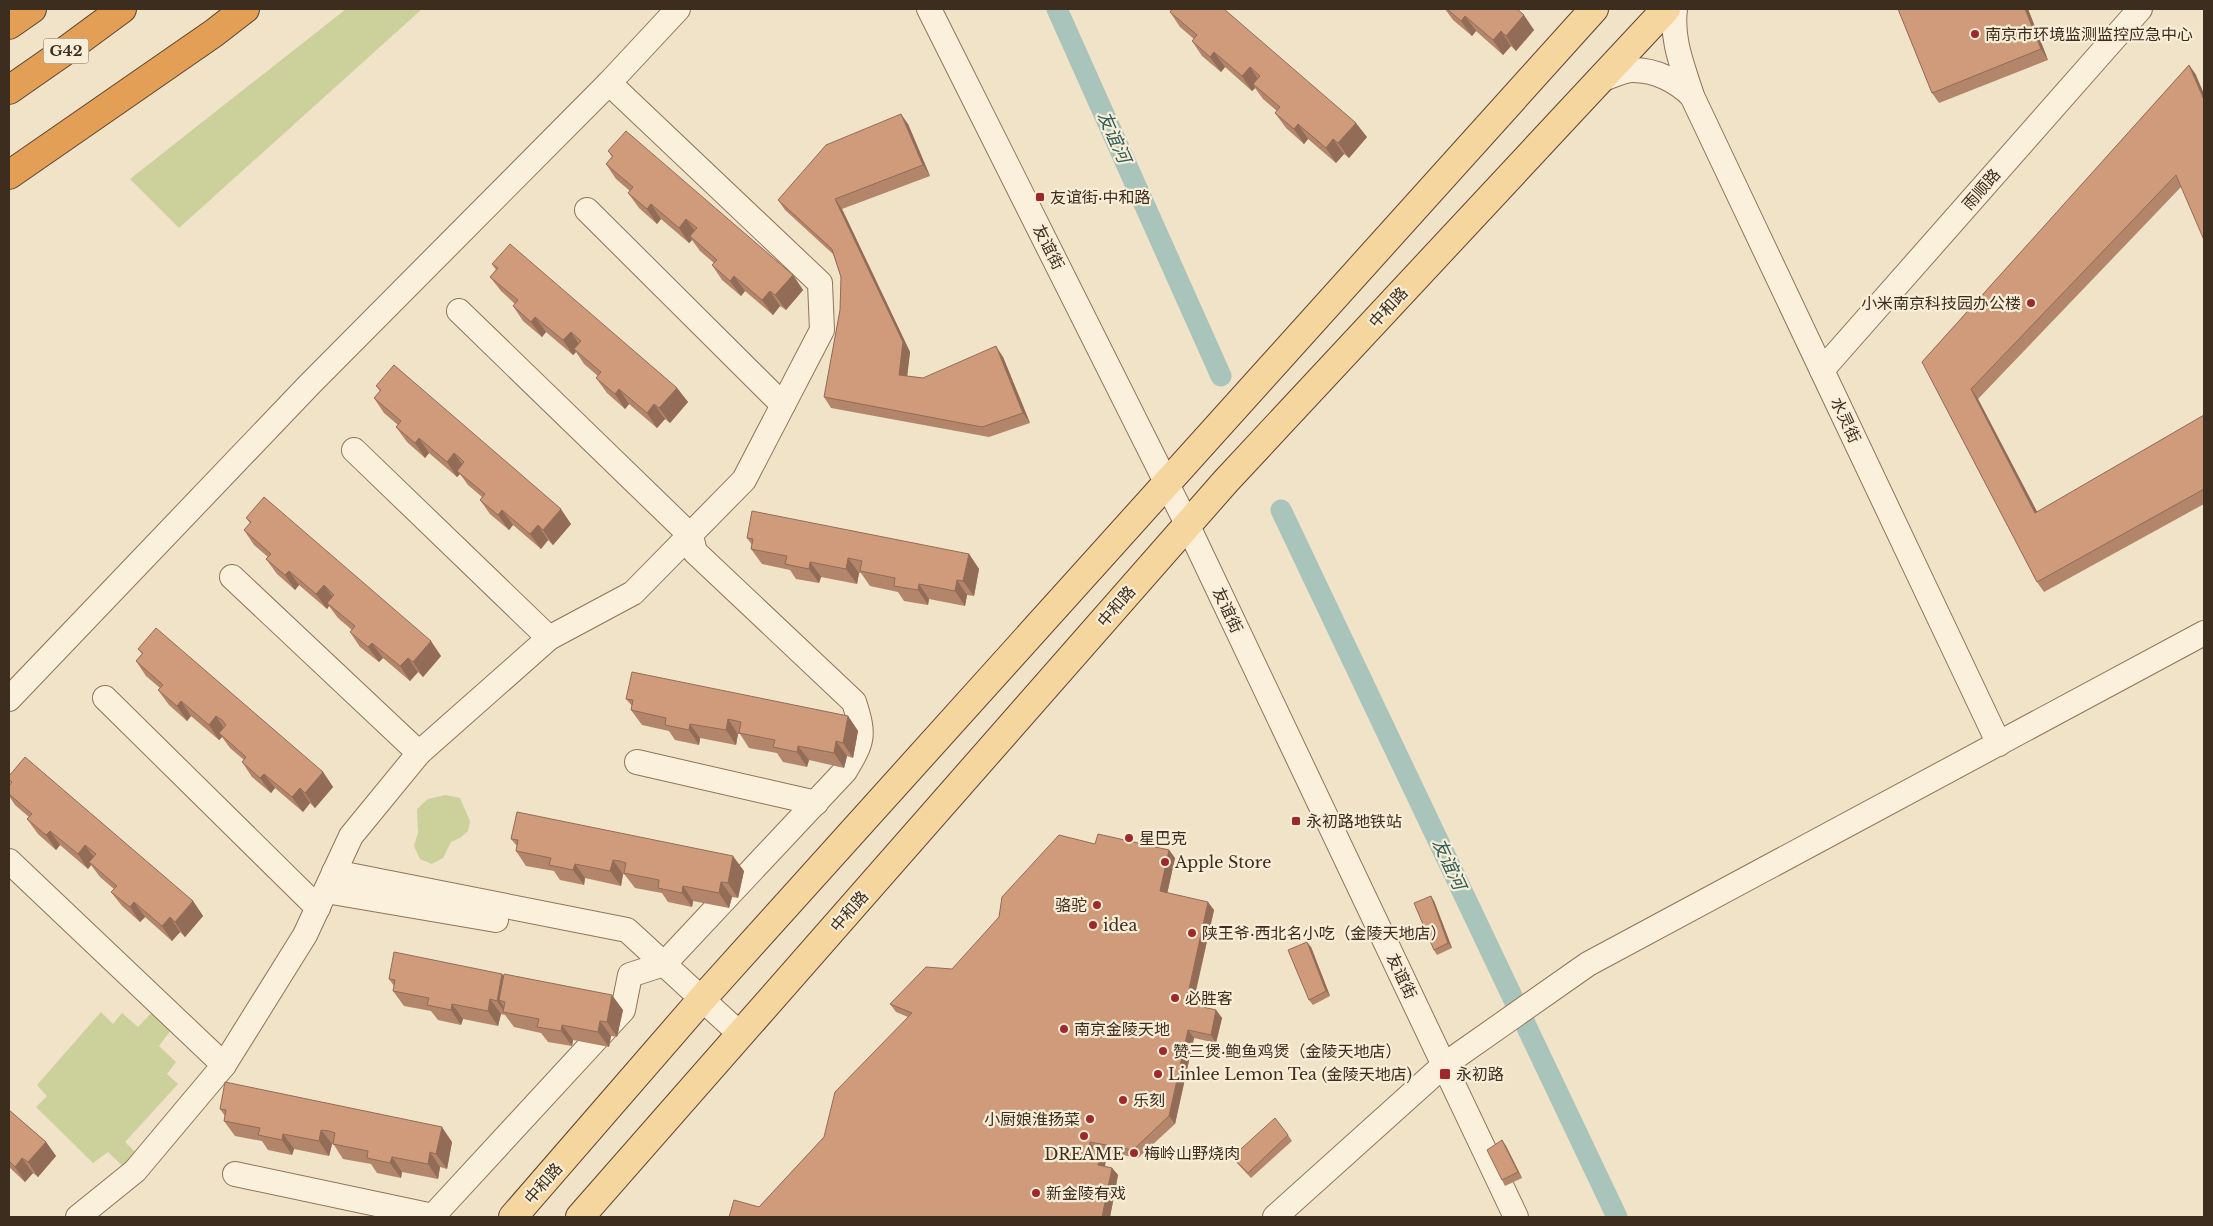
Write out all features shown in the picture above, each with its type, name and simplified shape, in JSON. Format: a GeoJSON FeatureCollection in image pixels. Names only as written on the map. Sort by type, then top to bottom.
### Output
{"type":"FeatureCollection","features":[{"type":"Feature","properties":{"kind":"highway"},"geometry":{"type":"LineString","coordinates":[[9,25],[32,9]]}},
{"type":"Feature","properties":{"kind":"highway","name":"G42"},"geometry":{"type":"LineString","coordinates":[[9,90],[122,9]]}},
{"type":"Feature","properties":{"kind":"highway"},"geometry":{"type":"LineString","coordinates":[[9,175],[214,33],[245,9]]}},
{"type":"Feature","properties":{"kind":"main road","name":"中和路"},"geometry":{"type":"LineString","coordinates":[[513,1217],[702,999],[1168,485],[1594,9]]}},
{"type":"Feature","properties":{"kind":"main road","name":"中和路"},"geometry":{"type":"LineString","coordinates":[[580,1217],[1188,524],[1666,9]]}},
{"type":"Feature","properties":{"kind":"street"},"geometry":{"type":"LineString","coordinates":[[9,699],[309,385],[609,83],[678,9]]}},
{"type":"Feature","properties":{"kind":"street","name":"友谊街"},"geometry":{"type":"LineString","coordinates":[[929,9],[1188,524],[1516,1217]]}},
{"type":"Feature","properties":{"kind":"street","name":"水灵街"},"geometry":{"type":"LineString","coordinates":[[1675,9],[1674,21],[1677,50],[1692,96],[1999,744]]}},
{"type":"Feature","properties":{"kind":"street","name":"雨顺路"},"geometry":{"type":"LineString","coordinates":[[1822,370],[2140,9]]}},
{"type":"Feature","properties":{"kind":"street"},"geometry":{"type":"LineString","coordinates":[[1600,80],[1632,70],[1659,74],[1682,86],[1692,96]]}},
{"type":"Feature","properties":{"kind":"street"},"geometry":{"type":"LineString","coordinates":[[78,1217],[135,1172],[224,1064],[305,935],[351,836],[419,753],[549,638],[633,593],[691,536],[744,480],[822,330],[820,283],[609,83]]}},
{"type":"Feature","properties":{"kind":"street"},"geometry":{"type":"LineString","coordinates":[[587,210],[783,405]]}},
{"type":"Feature","properties":{"kind":"street"},"geometry":{"type":"LineString","coordinates":[[235,1174],[432,1217],[623,1010],[630,975],[664,964],[845,771],[858,749],[862,726],[854,702],[695,552],[691,536],[459,311]]}},
{"type":"Feature","properties":{"kind":"street"},"geometry":{"type":"LineString","coordinates":[[354,450],[549,638]]}},
{"type":"Feature","properties":{"kind":"street"},"geometry":{"type":"LineString","coordinates":[[232,577],[419,753]]}},
{"type":"Feature","properties":{"kind":"street"},"geometry":{"type":"LineString","coordinates":[[1275,1217],[1444,1065],[1588,964],[2204,633]]}},
{"type":"Feature","properties":{"kind":"street"},"geometry":{"type":"LineString","coordinates":[[105,698],[326,890],[627,930],[740,1034]]}},
{"type":"Feature","properties":{"kind":"street"},"geometry":{"type":"LineString","coordinates":[[637,762],[816,803]]}},
{"type":"Feature","properties":{"kind":"street"},"geometry":{"type":"LineString","coordinates":[[9,861],[224,1064]]}},
{"type":"Feature","properties":{"kind":"green space"},"geometry":{"type":"Polygon","coordinates":[[[346,9],[422,9],[179,228],[130,179],[346,9]]]}},
{"type":"Feature","properties":{"kind":"green space"},"geometry":{"type":"Polygon","coordinates":[[[445,795],[460,798],[470,821],[468,831],[460,838],[451,842],[443,858],[432,864],[420,859],[414,846],[418,833],[417,809],[428,799],[445,795]]]}},
{"type":"Feature","properties":{"kind":"green space"},"geometry":{"type":"Polygon","coordinates":[[[160,1004],[178,1021],[159,1046],[176,1062],[167,1074],[178,1084],[125,1142],[144,1161],[131,1174],[108,1152],[93,1163],[36,1107],[47,1096],[37,1085],[101,1012],[113,1024],[122,1013],[138,1027],[160,1004]]]}},
{"type":"Feature","properties":{"kind":"building"},"geometry":{"type":"Polygon","coordinates":[[[1172,9],[1224,9],[1356,123],[1338,143],[1333,139],[1326,148],[1298,124],[1294,129],[1275,113],[1280,107],[1253,84],[1260,76],[1250,67],[1242,76],[1214,52],[1210,57],[1192,41],[1197,35],[1170,12],[1172,9]]]}},
{"type":"Feature","properties":{"kind":"building"},"geometry":{"type":"Polygon","coordinates":[[[1447,9],[1517,9],[1524,15],[1506,36],[1501,31],[1493,40],[1465,16],[1461,21],[1447,9]]]}},
{"type":"Feature","properties":{"kind":"building","name":"南京市环境监测监控应急中心"},"geometry":{"type":"Polygon","coordinates":[[[1898,9],[2025,9],[2041,49],[1932,93],[1898,9]]]}},
{"type":"Feature","properties":{"kind":"building","name":"小米南京科技园办公楼"},"geometry":{"type":"Polygon","coordinates":[[[2189,65],[2204,100],[2204,240],[2176,175],[1971,389],[2035,513],[2204,415],[2204,489],[2037,582],[1922,362],[2189,65]]]}},
{"type":"Feature","properties":{"kind":"building"},"geometry":{"type":"Polygon","coordinates":[[[901,114],[923,165],[835,199],[903,342],[899,375],[923,378],[996,346],[1023,413],[982,427],[824,397],[840,310],[841,277],[832,249],[778,200],[826,145],[901,114]]]}},
{"type":"Feature","properties":{"kind":"building"},"geometry":{"type":"Polygon","coordinates":[[[626,131],[793,275],[775,295],[770,291],[762,300],[734,276],[730,281],[712,265],[717,260],[690,236],[697,228],[686,219],[679,228],[651,204],[647,209],[628,193],[633,187],[606,164],[613,156],[608,151],[626,131]]]}},
{"type":"Feature","properties":{"kind":"building"},"geometry":{"type":"Polygon","coordinates":[[[510,244],[677,388],[659,408],[654,404],[647,413],[619,389],[615,394],[596,378],[601,372],[574,349],[581,341],[571,332],[563,340],[535,317],[531,322],[513,306],[518,300],[490,277],[498,268],[492,264],[510,244]]]}},
{"type":"Feature","properties":{"kind":"building"},"geometry":{"type":"Polygon","coordinates":[[[394,365],[561,509],[543,530],[538,525],[530,534],[502,510],[498,515],[480,500],[485,494],[457,471],[464,462],[460,458],[454,453],[447,462],[419,438],[415,443],[396,427],[401,421],[374,398],[381,390],[376,386],[394,365]]]}},
{"type":"Feature","properties":{"kind":"building"},"geometry":{"type":"Polygon","coordinates":[[[264,497],[431,641],[413,662],[408,658],[400,666],[372,643],[368,647],[350,632],[355,626],[327,603],[334,595],[324,585],[316,594],[289,571],[285,575],[266,559],[271,554],[244,530],[251,522],[246,518],[264,497]]]}},
{"type":"Feature","properties":{"kind":"building"},"geometry":{"type":"Polygon","coordinates":[[[752,511],[969,554],[963,581],[957,580],[955,591],[919,584],[918,590],[894,586],[895,578],[860,571],[862,561],[848,558],[846,569],[810,562],[809,569],[785,564],[787,556],[751,549],[753,539],[747,538],[752,511]]]}},
{"type":"Feature","properties":{"kind":"building"},"geometry":{"type":"Polygon","coordinates":[[[156,628],[323,772],[305,793],[300,788],[292,797],[264,774],[260,778],[242,762],[246,757],[219,733],[226,725],[222,720],[216,716],[209,725],[181,701],[177,706],[158,690],[163,685],[136,661],[143,653],[138,649],[156,628]]]}},
{"type":"Feature","properties":{"kind":"building"},"geometry":{"type":"Polygon","coordinates":[[[632,672],[848,716],[843,743],[836,741],[834,753],[798,746],[797,752],[773,747],[775,740],[739,733],[741,722],[728,719],[726,730],[690,724],[689,730],[665,725],[666,718],[631,710],[633,700],[626,699],[632,672]]]}},
{"type":"Feature","properties":{"kind":"building"},"geometry":{"type":"Polygon","coordinates":[[[25,757],[193,901],[175,922],[170,917],[162,926],[134,902],[130,907],[111,892],[117,886],[89,862],[96,854],[85,845],[78,854],[50,831],[46,835],[27,819],[32,814],[9,794],[9,786],[12,782],[9,780],[9,776],[25,757]]]}},
{"type":"Feature","properties":{"kind":"building"},"geometry":{"type":"Polygon","coordinates":[[[517,812],[733,856],[728,883],[721,882],[719,893],[683,886],[682,893],[658,888],[659,880],[624,873],[626,863],[620,861],[613,860],[610,871],[575,864],[573,870],[549,865],[551,858],[516,851],[518,840],[511,839],[517,812]]]}},
{"type":"Feature","properties":{"kind":"building","name":"南京金陵天地"},"geometry":{"type":"Polygon","coordinates":[[[1098,834],[1169,850],[1160,891],[1208,902],[1186,1003],[1216,1010],[1211,1035],[1188,1030],[1169,1116],[1133,1150],[1090,1142],[1089,1148],[1101,1151],[1098,1165],[1112,1168],[1102,1217],[729,1217],[734,1200],[759,1207],[824,1137],[835,1092],[912,1013],[890,1004],[926,967],[952,969],[999,917],[1002,897],[1059,835],[1095,844],[1098,834]]]}},
{"type":"Feature","properties":{"kind":"building"},"geometry":{"type":"Polygon","coordinates":[[[1431,896],[1448,943],[1434,950],[1414,903],[1431,896]]]}},
{"type":"Feature","properties":{"kind":"building"},"geometry":{"type":"Polygon","coordinates":[[[1307,942],[1326,991],[1309,1000],[1288,950],[1307,942]]]}},
{"type":"Feature","properties":{"kind":"building"},"geometry":{"type":"Polygon","coordinates":[[[394,952],[502,974],[497,1001],[490,999],[488,1011],[452,1004],[451,1010],[427,1005],[429,998],[393,991],[395,980],[389,979],[394,952]]]}},
{"type":"Feature","properties":{"kind":"building"},"geometry":{"type":"Polygon","coordinates":[[[504,974],[612,995],[607,1022],[600,1021],[598,1032],[562,1025],[561,1031],[537,1027],[539,1019],[503,1012],[505,1002],[499,1000],[504,974]]]}},
{"type":"Feature","properties":{"kind":"building"},"geometry":{"type":"Polygon","coordinates":[[[225,1082],[442,1127],[436,1154],[430,1152],[428,1164],[392,1157],[390,1163],[367,1158],[368,1151],[333,1144],[335,1133],[329,1131],[321,1130],[319,1141],[283,1134],[282,1140],[258,1135],[260,1128],[224,1121],[226,1110],[220,1109],[225,1082]]]}},
{"type":"Feature","properties":{"kind":"building"},"geometry":{"type":"Polygon","coordinates":[[[9,1110],[46,1142],[28,1162],[22,1158],[15,1167],[9,1161],[9,1110]]]}},
{"type":"Feature","properties":{"kind":"building"},"geometry":{"type":"Polygon","coordinates":[[[1275,1118],[1288,1135],[1248,1173],[1232,1157],[1275,1118]]]}},
{"type":"Feature","properties":{"kind":"building"},"geometry":{"type":"Polygon","coordinates":[[[1502,1140],[1518,1172],[1502,1180],[1487,1150],[1502,1140]]]}},
{"type":"Feature","properties":{"kind":"waterway","name":"友谊河"},"geometry":{"type":"LineString","coordinates":[[1057,9],[1221,376]]}},
{"type":"Feature","properties":{"kind":"waterway","name":"友谊河"},"geometry":{"type":"LineString","coordinates":[[1281,510],[1617,1217]]}},
{"type":"Feature","properties":{"kind":"place","name":"南京市环境监测监控应急中心"},"geometry":{"type":"Point","coordinates":[1975,34]}},
{"type":"Feature","properties":{"kind":"place","name":"友谊街·中和路"},"geometry":{"type":"Point","coordinates":[1040,197]}},
{"type":"Feature","properties":{"kind":"place","name":"小米南京科技园办公楼"},"geometry":{"type":"Point","coordinates":[2031,303]}},
{"type":"Feature","properties":{"kind":"place","name":"永初路地铁站"},"geometry":{"type":"Point","coordinates":[1296,821]}},
{"type":"Feature","properties":{"kind":"place","name":"星巴克"},"geometry":{"type":"Point","coordinates":[1129,838]}},
{"type":"Feature","properties":{"kind":"place","name":"Apple Store"},"geometry":{"type":"Point","coordinates":[1165,862]}},
{"type":"Feature","properties":{"kind":"place","name":"骆驼"},"geometry":{"type":"Point","coordinates":[1097,905]}},
{"type":"Feature","properties":{"kind":"place","name":"idea"},"geometry":{"type":"Point","coordinates":[1093,925]}},
{"type":"Feature","properties":{"kind":"place","name":"陕王爷·西北名小吃（金陵天地店）"},"geometry":{"type":"Point","coordinates":[1192,933]}},
{"type":"Feature","properties":{"kind":"place","name":"必胜客"},"geometry":{"type":"Point","coordinates":[1175,998]}},
{"type":"Feature","properties":{"kind":"place","name":"南京金陵天地"},"geometry":{"type":"Point","coordinates":[1064,1029]}},
{"type":"Feature","properties":{"kind":"place","name":"赞三煲·鲍鱼鸡煲（金陵天地店）"},"geometry":{"type":"Point","coordinates":[1163,1051]}},
{"type":"Feature","properties":{"kind":"place","name":"Linlee Lemon Tea (金陵天地店)"},"geometry":{"type":"Point","coordinates":[1158,1074]}},
{"type":"Feature","properties":{"kind":"place","name":"永初路"},"geometry":{"type":"Point","coordinates":[1445,1074]}},
{"type":"Feature","properties":{"kind":"place","name":"乐刻"},"geometry":{"type":"Point","coordinates":[1123,1100]}},
{"type":"Feature","properties":{"kind":"place","name":"小厨娘淮扬菜"},"geometry":{"type":"Point","coordinates":[1090,1119]}},
{"type":"Feature","properties":{"kind":"place","name":"DREAME"},"geometry":{"type":"Point","coordinates":[1084,1136]}},
{"type":"Feature","properties":{"kind":"place","name":"梅岭山野烧肉"},"geometry":{"type":"Point","coordinates":[1134,1153]}},
{"type":"Feature","properties":{"kind":"place","name":"新金陵有戏"},"geometry":{"type":"Point","coordinates":[1036,1193]}}]}
